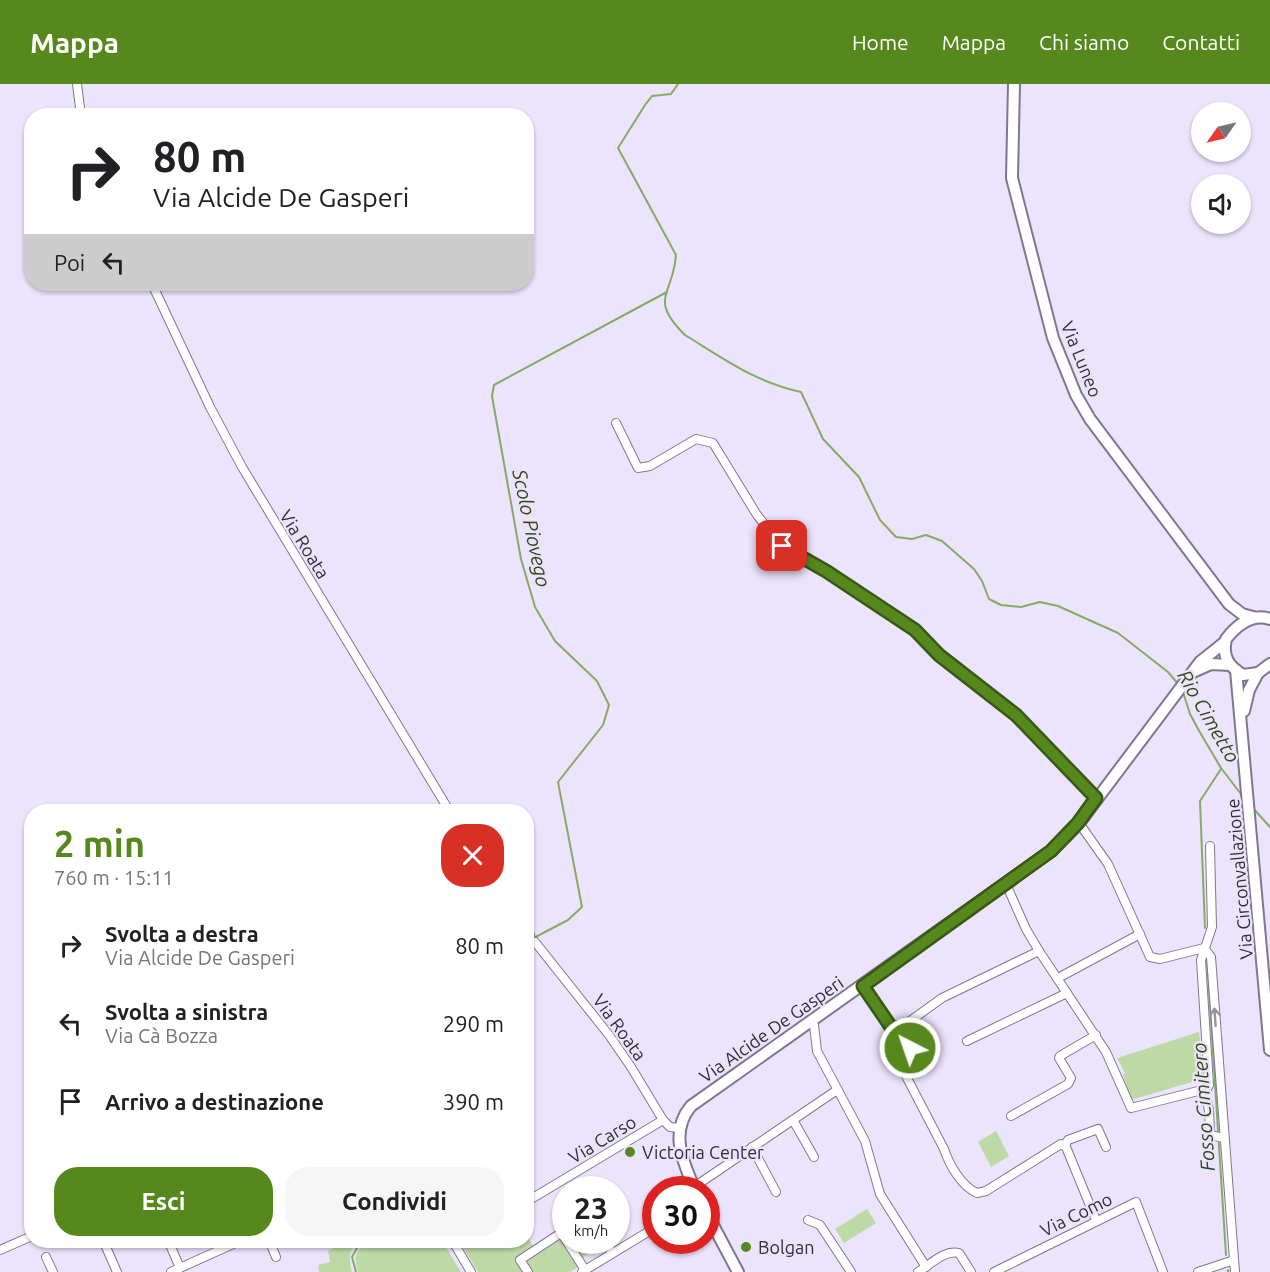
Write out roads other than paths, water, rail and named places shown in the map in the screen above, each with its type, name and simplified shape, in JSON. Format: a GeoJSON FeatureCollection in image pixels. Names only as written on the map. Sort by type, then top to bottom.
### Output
{"type":"FeatureCollection","features":[{"type":"Feature","properties":{"kind":"street"},"geometry":{"type":"LineString","coordinates":[[77,84],[80,108]]}},
{"type":"Feature","properties":{"kind":"street","name":"Via Luneo"},"geometry":{"type":"LineString","coordinates":[[1014,84],[1012,178],[1053,338],[1076,395],[1090,419],[1229,604]]}},
{"type":"Feature","properties":{"kind":"street","name":"Via Roata"},"geometry":{"type":"LineString","coordinates":[[155,291],[210,407],[247,478],[445,804]]}},
{"type":"Feature","properties":{"kind":"street"},"geometry":{"type":"LineString","coordinates":[[616,423],[638,468],[650,466],[696,439],[713,443],[757,515],[782,546],[826,571],[915,630],[939,655],[1016,715],[1096,798]]}},
{"type":"Feature","properties":{"kind":"street"},"geometry":{"type":"LineString","coordinates":[[1229,604],[1242,614],[1270,619]]}},
{"type":"Feature","properties":{"kind":"street"},"geometry":{"type":"LineString","coordinates":[[1229,604],[1234,630]]}},
{"type":"Feature","properties":{"kind":"street"},"geometry":{"type":"LineString","coordinates":[[1253,617],[1234,630],[1225,642],[1224,653],[1233,668],[1243,675],[1258,673]]}},
{"type":"Feature","properties":{"kind":"street","name":"Via Alcide De Gasperi"},"geometry":{"type":"LineString","coordinates":[[679,1128],[686,1112],[699,1099],[863,986],[1051,851],[1078,823],[1200,662],[1225,642]]}},
{"type":"Feature","properties":{"kind":"street"},"geometry":{"type":"LineString","coordinates":[[1189,678],[1211,664],[1233,668]]}},
{"type":"Feature","properties":{"kind":"street"},"geometry":{"type":"LineString","coordinates":[[1243,732],[1246,699],[1252,681],[1270,664]]}},
{"type":"Feature","properties":{"kind":"street","name":"Via Circonvallazione"},"geometry":{"type":"LineString","coordinates":[[1233,668],[1243,732],[1270,1050]]}},
{"type":"Feature","properties":{"kind":"street"},"geometry":{"type":"LineString","coordinates":[[1078,823],[1108,864],[1148,953],[1153,959],[1182,955],[1204,948]]}},
{"type":"Feature","properties":{"kind":"street"},"geometry":{"type":"LineString","coordinates":[[1204,1095],[1209,1085],[1201,960],[1212,927],[1209,846]]}},
{"type":"Feature","properties":{"kind":"street"},"geometry":{"type":"LineString","coordinates":[[1006,884],[1026,929],[1096,1035],[1115,1069],[1131,1108],[1198,1091],[1209,1103],[1209,1132],[1226,1142],[1234,1272]]}},
{"type":"Feature","properties":{"kind":"street"},"geometry":{"type":"LineString","coordinates":[[1058,978],[1140,934]]}},
{"type":"Feature","properties":{"kind":"street","name":"Via Roata"},"geometry":{"type":"LineString","coordinates":[[536,942],[609,1035],[663,1120]]}},
{"type":"Feature","properties":{"kind":"street"},"geometry":{"type":"LineString","coordinates":[[1204,948],[1211,957],[1219,1138]]}},
{"type":"Feature","properties":{"kind":"street"},"geometry":{"type":"LineString","coordinates":[[1039,951],[942,998],[895,1028],[891,1047],[944,1149],[948,1162],[973,1192],[986,1191],[1059,1145],[1065,1145]]}},
{"type":"Feature","properties":{"kind":"street"},"geometry":{"type":"LineString","coordinates":[[863,986],[895,1028],[905,1036],[910,1048],[905,1055],[897,1059]]}},
{"type":"Feature","properties":{"kind":"street"},"geometry":{"type":"LineString","coordinates":[[967,1041],[1067,993]]}},
{"type":"Feature","properties":{"kind":"street"},"geometry":{"type":"LineString","coordinates":[[811,1021],[814,1024],[817,1051],[865,1141],[880,1194],[926,1267]]}},
{"type":"Feature","properties":{"kind":"street"},"geometry":{"type":"LineString","coordinates":[[1011,1116],[1068,1084],[1071,1078],[1060,1056],[1096,1035]]}},
{"type":"Feature","properties":{"kind":"street"},"geometry":{"type":"LineString","coordinates":[[712,1176],[837,1090]]}},
{"type":"Feature","properties":{"kind":"street"},"geometry":{"type":"LineString","coordinates":[[663,1120],[670,1126],[679,1128],[680,1148],[690,1176]]}},
{"type":"Feature","properties":{"kind":"street","name":"Via Carso"},"geometry":{"type":"LineString","coordinates":[[534,1197],[663,1120]]}},
{"type":"Feature","properties":{"kind":"street"},"geometry":{"type":"LineString","coordinates":[[793,1120],[814,1157]]}},
{"type":"Feature","properties":{"kind":"street"},"geometry":{"type":"LineString","coordinates":[[1065,1145],[1068,1140],[1098,1129],[1106,1147]]}},
{"type":"Feature","properties":{"kind":"street"},"geometry":{"type":"LineString","coordinates":[[1065,1145],[1096,1220]]}},
{"type":"Feature","properties":{"kind":"street"},"geometry":{"type":"LineString","coordinates":[[752,1147],[777,1192]]}},
{"type":"Feature","properties":{"kind":"street","name":"Via Como"},"geometry":{"type":"LineString","coordinates":[[994,1272],[1136,1202],[1163,1272]]}},
{"type":"Feature","properties":{"kind":"street"},"geometry":{"type":"LineString","coordinates":[[808,1220],[820,1225],[851,1272]]}},
{"type":"Feature","properties":{"kind":"street"},"geometry":{"type":"LineString","coordinates":[[720,1238],[738,1272]]}},
{"type":"Feature","properties":{"kind":"street"},"geometry":{"type":"LineString","coordinates":[[528,1272],[520,1260],[552,1239]]}},
{"type":"Feature","properties":{"kind":"street"},"geometry":{"type":"LineString","coordinates":[[0,1250],[24,1240]]}},
{"type":"Feature","properties":{"kind":"street"},"geometry":{"type":"LineString","coordinates":[[106,1248],[117,1272]]}},
{"type":"Feature","properties":{"kind":"street"},"geometry":{"type":"LineString","coordinates":[[171,1248],[180,1268]]}},
{"type":"Feature","properties":{"kind":"street"},"geometry":{"type":"LineString","coordinates":[[171,1272],[223,1248]]}},
{"type":"Feature","properties":{"kind":"street"},"geometry":{"type":"LineString","coordinates":[[272,1248],[276,1257]]}},
{"type":"Feature","properties":{"kind":"street"},"geometry":{"type":"LineString","coordinates":[[459,1248],[471,1272]]}},
{"type":"Feature","properties":{"kind":"street"},"geometry":{"type":"LineString","coordinates":[[918,1272],[947,1253],[956,1251],[962,1256],[971,1272]]}},
{"type":"Feature","properties":{"kind":"street"},"geometry":{"type":"LineString","coordinates":[[574,1254],[583,1271],[609,1254]]}},
{"type":"Feature","properties":{"kind":"street"},"geometry":{"type":"LineString","coordinates":[[46,1257],[53,1272]]}},
{"type":"Feature","properties":{"kind":"street"},"geometry":{"type":"LineString","coordinates":[[1198,1272],[1234,1260]]}},
{"type":"Feature","properties":{"kind":"waterway","name":"Rio Cimetto"},"geometry":{"type":"LineString","coordinates":[[678,84],[671,94],[652,96],[618,148],[676,255],[665,304],[674,323],[685,335],[740,369],[784,388],[801,392],[823,439],[859,477],[880,520],[896,537],[912,539],[926,535],[942,541],[974,569],[989,599],[1001,605],[1021,607],[1040,602],[1058,606],[1118,633],[1168,672],[1179,685]]}},
{"type":"Feature","properties":{"kind":"waterway","name":"Scolo Piovego"},"geometry":{"type":"LineString","coordinates":[[534,938],[568,920],[582,907],[558,782],[603,725],[609,705],[597,681],[555,641],[535,607],[521,559],[492,396],[494,385],[667,292]]}},
{"type":"Feature","properties":{"kind":"waterway","name":"Rio Cimetto"},"geometry":{"type":"LineString","coordinates":[[1183,692],[1198,729],[1221,768],[1244,798]]}},
{"type":"Feature","properties":{"kind":"waterway","name":"Fosso Cimitero"},"geometry":{"type":"LineString","coordinates":[[1205,928],[1200,801],[1221,769]]}},
{"type":"Feature","properties":{"kind":"waterway","name":"Rio Cimetto"},"geometry":{"type":"LineString","coordinates":[[1252,807],[1270,827]]}},
{"type":"Feature","properties":{"kind":"waterway","name":"Fosso Cimitero"},"geometry":{"type":"LineString","coordinates":[[1207,958],[1226,1255]]}},
{"type":"Feature","properties":{"kind":"waterway","name":"Scolo Piovego"},"geometry":{"type":"LineString","coordinates":[[356,1272],[352,1257],[357,1248]]}},
{"type":"Feature","properties":{"kind":"place","name":"Victoria Center"},"geometry":{"type":"Point","coordinates":[630,1152]}},
{"type":"Feature","properties":{"kind":"place","name":"Bolgan"},"geometry":{"type":"Point","coordinates":[746,1247]}}]}
